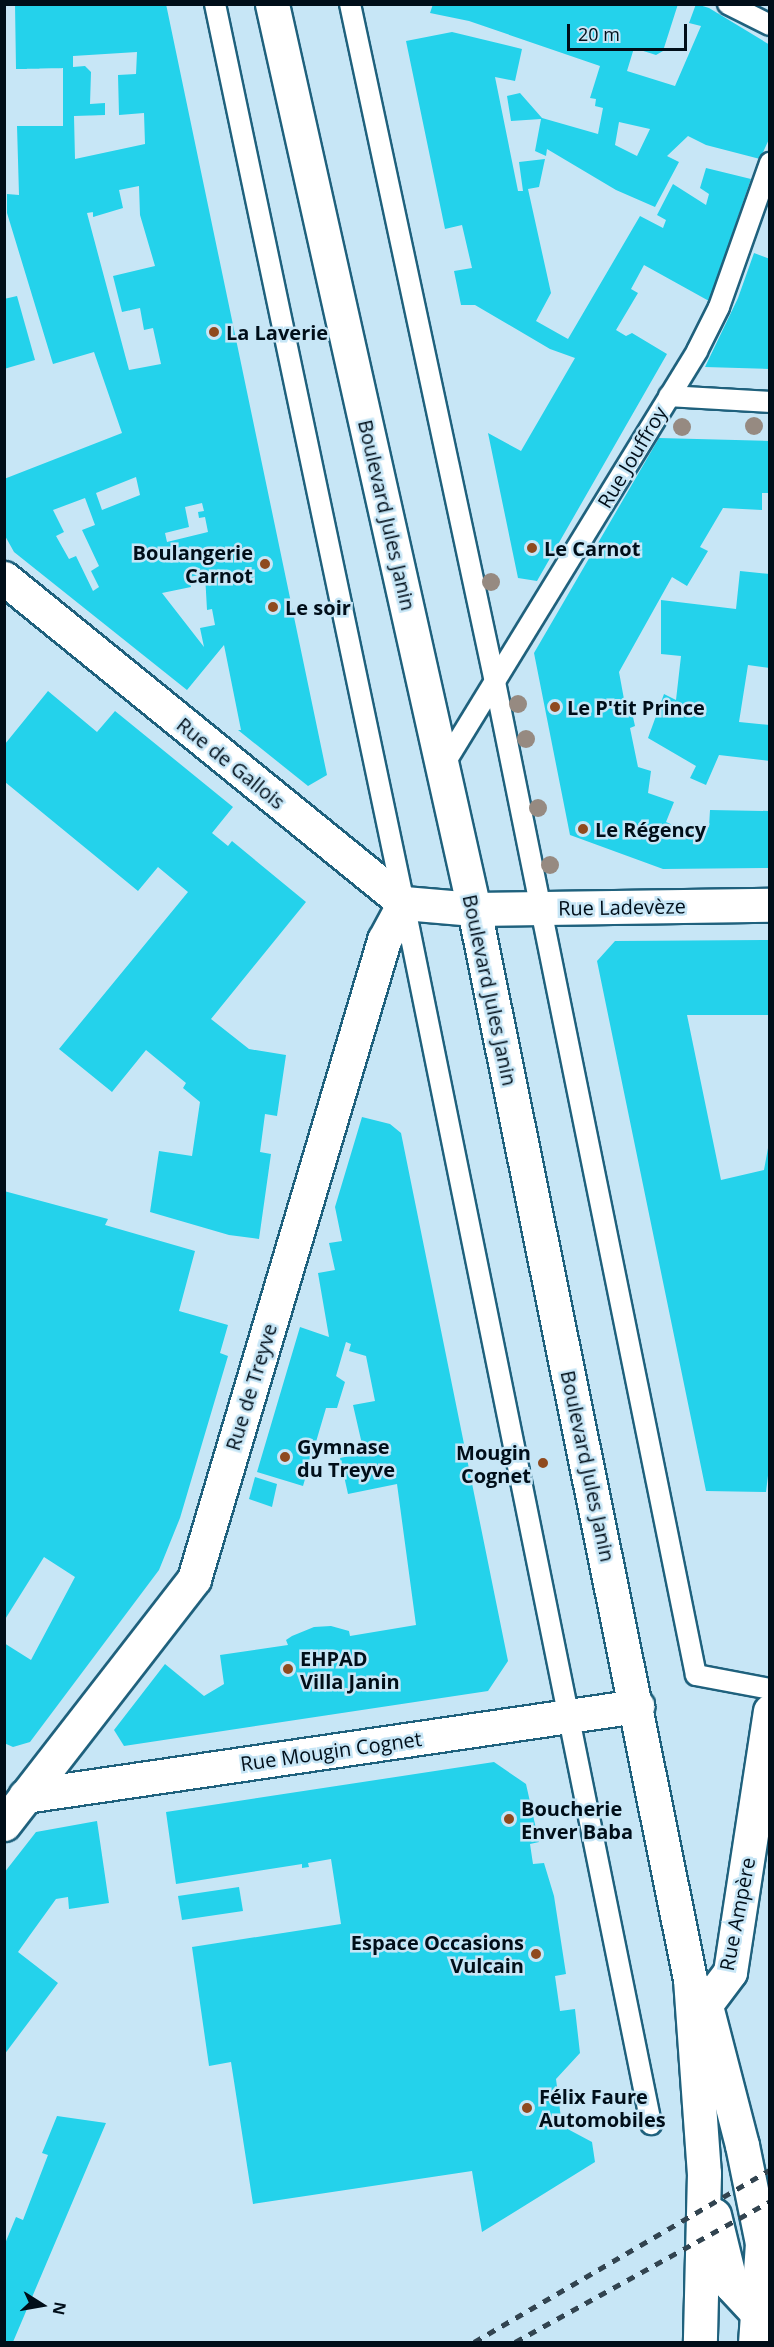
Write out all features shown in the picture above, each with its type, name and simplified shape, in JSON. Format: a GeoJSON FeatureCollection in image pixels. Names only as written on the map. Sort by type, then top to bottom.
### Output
{"type":"FeatureCollection","features":[{"type":"Feature","properties":{"kind":"main road","name":"Boulevard Jules Janin"},"geometry":{"type":"LineString","coordinates":[[272,4],[444,766],[698,1992],[742,2145],[766,2245],[761,2324]]}},
{"type":"Feature","properties":{"kind":"main road","name":"Rue de Gallois"},"geometry":{"type":"LineString","coordinates":[[4,578],[404,903]]}},
{"type":"Feature","properties":{"kind":"main road"},"geometry":{"type":"LineString","coordinates":[[404,903],[474,909]]}},
{"type":"Feature","properties":{"kind":"main road","name":"Rue de Treyve"},"geometry":{"type":"LineString","coordinates":[[4,1824],[15,1790],[194,1579],[384,940],[404,903]]}},
{"type":"Feature","properties":{"kind":"main road","name":"Rue Ladevèze"},"geometry":{"type":"LineString","coordinates":[[474,909],[770,905]]}},
{"type":"Feature","properties":{"kind":"main road","name":"Rue Mougin Cognet"},"geometry":{"type":"LineString","coordinates":[[15,1790],[637,1706]]}},
{"type":"Feature","properties":{"kind":"main road","name":"Rue Ampère"},"geometry":{"type":"LineString","coordinates":[[698,1992],[730,1972],[770,1711]]}},
{"type":"Feature","properties":{"kind":"main road","name":"Boulevard Jules Janin"},"geometry":{"type":"LineString","coordinates":[[698,1992],[704,2172],[700,2343]]}},
{"type":"Feature","properties":{"kind":"main road","name":"Boulevard Jules Janin"},"geometry":{"type":"LineString","coordinates":[[704,2172],[731,2285],[761,2324]]}},
{"type":"Feature","properties":{"kind":"lane"},"geometry":{"type":"LineString","coordinates":[[215,4],[404,903],[651,2124]]}},
{"type":"Feature","properties":{"kind":"lane"},"geometry":{"type":"LineString","coordinates":[[350,4],[495,682],[696,1675],[770,1689]]}},
{"type":"Feature","properties":{"kind":"lane"},"geometry":{"type":"LineString","coordinates":[[728,4],[770,25]]}},
{"type":"Feature","properties":{"kind":"lane","name":"Rue Jouffroy"},"geometry":{"type":"LineString","coordinates":[[444,766],[669,396],[719,308],[770,163]]}},
{"type":"Feature","properties":{"kind":"lane"},"geometry":{"type":"LineString","coordinates":[[669,396],[770,402]]}},
{"type":"Feature","properties":{"kind":"building"},"geometry":{"type":"Polygon","coordinates":[[[15,4],[166,4],[327,775],[308,786],[238,730],[241,730],[224,645],[187,690],[14,552],[4,534],[4,479],[122,433],[94,352],[53,364],[7,213],[7,194],[19,195],[17,126],[63,126],[63,68],[16,69],[15,4]],[[137,52],[73,56],[73,67],[85,66],[91,72],[90,104],[105,103],[105,115],[74,116],[75,159],[145,144],[144,113],[119,115],[118,75],[136,74],[137,52]],[[139,186],[119,190],[123,208],[93,217],[93,212],[87,213],[129,370],[161,364],[153,328],[144,330],[140,308],[122,312],[113,276],[155,266],[140,215],[139,186]],[[136,477],[96,493],[102,510],[140,495],[136,477]],[[85,498],[53,510],[64,532],[56,536],[69,559],[76,556],[93,591],[99,587],[91,571],[99,566],[82,530],[95,525],[85,498]],[[202,503],[185,507],[189,527],[165,533],[167,542],[208,532],[205,517],[199,518],[198,512],[204,511],[202,503]],[[205,574],[189,577],[191,587],[162,593],[204,647],[200,628],[215,625],[212,609],[207,610],[205,574]]]}},
{"type":"Feature","properties":{"kind":"building"},"geometry":{"type":"Polygon","coordinates":[[[433,4],[678,4],[663,51],[656,55],[634,48],[627,71],[675,86],[701,26],[689,23],[696,4],[709,8],[770,45],[770,137],[760,159],[706,145],[688,136],[667,156],[679,162],[655,207],[616,190],[547,149],[546,156],[535,151],[541,119],[511,121],[507,96],[520,93],[542,118],[598,134],[603,108],[595,106],[596,99],[590,98],[600,66],[469,21],[430,13],[433,4]],[[619,122],[615,145],[637,156],[650,129],[619,122]]]}},
{"type":"Feature","properties":{"kind":"building"},"geometry":{"type":"Polygon","coordinates":[[[452,32],[522,49],[515,81],[495,77],[518,191],[523,191],[519,162],[545,159],[539,187],[528,189],[551,293],[536,321],[568,339],[640,216],[663,228],[666,220],[657,215],[673,184],[706,205],[709,194],[700,188],[706,168],[751,179],[709,301],[644,265],[631,289],[638,293],[616,330],[626,336],[632,333],[667,354],[537,581],[518,578],[488,433],[521,451],[575,358],[550,349],[475,305],[461,305],[454,271],[472,268],[462,225],[445,229],[406,41],[452,32]]]}},
{"type":"Feature","properties":{"kind":"building"},"geometry":{"type":"Polygon","coordinates":[[[754,253],[770,259],[770,369],[705,367],[738,298],[754,253]]]}},
{"type":"Feature","properties":{"kind":"building"},"geometry":{"type":"Polygon","coordinates":[[[17,296],[35,360],[4,369],[4,299],[17,296]]]}},
{"type":"Feature","properties":{"kind":"building"},"geometry":{"type":"Polygon","coordinates":[[[659,438],[770,441],[770,493],[762,493],[762,510],[723,508],[700,547],[708,551],[687,586],[672,577],[619,672],[626,710],[631,708],[635,726],[630,728],[638,767],[651,771],[648,793],[674,802],[666,822],[680,828],[709,827],[710,810],[770,811],[770,868],[663,869],[570,835],[534,653],[659,438]]]}},
{"type":"Feature","properties":{"kind":"building"},"geometry":{"type":"Polygon","coordinates":[[[740,571],[770,574],[770,668],[748,665],[739,722],[770,725],[770,761],[719,755],[706,785],[690,778],[696,766],[648,738],[664,694],[676,700],[681,656],[661,654],[661,600],[736,609],[740,571]]]}},
{"type":"Feature","properties":{"kind":"building"},"geometry":{"type":"Polygon","coordinates":[[[48,691],[97,732],[115,711],[233,807],[212,833],[228,846],[232,841],[306,902],[211,1019],[249,1049],[286,1055],[277,1116],[265,1114],[260,1152],[271,1154],[259,1239],[229,1235],[150,1212],[159,1151],[192,1156],[200,1102],[183,1088],[186,1083],[146,1050],[112,1092],[59,1049],[188,892],[158,867],[138,891],[5,782],[5,744],[48,691]]]}},
{"type":"Feature","properties":{"kind":"building"},"geometry":{"type":"Polygon","coordinates":[[[770,940],[770,1015],[687,1015],[721,1180],[764,1170],[770,1137],[770,1459],[766,1492],[706,1491],[597,961],[615,941],[770,940]]]}},
{"type":"Feature","properties":{"kind":"building"},"geometry":{"type":"Polygon","coordinates":[[[362,1117],[390,1124],[401,1133],[508,1661],[488,1691],[124,1746],[114,1730],[165,1664],[204,1696],[224,1684],[220,1655],[288,1645],[286,1640],[314,1627],[331,1626],[349,1631],[350,1636],[416,1625],[397,1484],[348,1494],[340,1458],[364,1453],[353,1405],[375,1401],[366,1356],[349,1351],[351,1344],[346,1342],[336,1376],[345,1382],[337,1408],[326,1408],[303,1486],[257,1472],[300,1327],[329,1337],[318,1273],[335,1270],[329,1243],[342,1241],[335,1207],[362,1117]]]}},
{"type":"Feature","properties":{"kind":"building"},"geometry":{"type":"Polygon","coordinates":[[[4,1191],[108,1219],[105,1225],[195,1251],[179,1311],[228,1325],[220,1353],[228,1356],[180,1518],[159,1570],[30,1742],[13,1747],[4,1743],[4,1643],[31,1660],[75,1577],[44,1557],[4,1621],[4,1191]]]}},
{"type":"Feature","properties":{"kind":"building"},"geometry":{"type":"Polygon","coordinates":[[[255,1477],[277,1484],[272,1507],[249,1499],[255,1477]]]}},
{"type":"Feature","properties":{"kind":"building"},"geometry":{"type":"Polygon","coordinates":[[[494,1762],[526,1784],[539,1842],[530,1844],[533,1864],[544,1863],[554,1896],[566,1974],[555,1976],[560,2011],[575,2009],[580,2053],[556,2079],[562,2126],[592,2142],[595,2162],[482,2232],[472,2171],[253,2204],[231,2062],[209,2066],[192,1947],[341,1924],[331,1859],[308,1863],[309,1867],[302,1868],[302,1864],[176,1884],[166,1812],[494,1762]]]}},
{"type":"Feature","properties":{"kind":"building"},"geometry":{"type":"Polygon","coordinates":[[[97,1821],[109,1903],[69,1909],[68,1897],[56,1899],[18,1952],[58,1983],[4,2055],[4,1873],[36,1832],[97,1821]]]}},
{"type":"Feature","properties":{"kind":"building"},"geometry":{"type":"Polygon","coordinates":[[[239,1887],[243,1911],[182,1920],[178,1896],[239,1887]]]}},
{"type":"Feature","properties":{"kind":"building"},"geometry":{"type":"Polygon","coordinates":[[[57,2116],[106,2123],[13,2342],[4,2342],[4,2246],[16,2217],[23,2220],[48,2155],[42,2153],[57,2116]]]}},
{"type":"Feature","properties":{"kind":"railway"},"geometry":{"type":"LineString","coordinates":[[474,2342],[770,2170]]}},
{"type":"Feature","properties":{"kind":"railway"},"geometry":{"type":"LineString","coordinates":[[515,2342],[770,2201]]}},
{"type":"Feature","properties":{"kind":"place","name":"La Laverie"},"geometry":{"type":"Point","coordinates":[214,332]}},
{"type":"Feature","properties":{"kind":"place","name":"Le Carnot"},"geometry":{"type":"Point","coordinates":[532,548]}},
{"type":"Feature","properties":{"kind":"place","name":"Boulangerie Carnot"},"geometry":{"type":"Point","coordinates":[265,564]}},
{"type":"Feature","properties":{"kind":"place","name":"Le soir"},"geometry":{"type":"Point","coordinates":[273,607]}},
{"type":"Feature","properties":{"kind":"place","name":"Le P'tit Prince"},"geometry":{"type":"Point","coordinates":[555,707]}},
{"type":"Feature","properties":{"kind":"place","name":"Le Régency"},"geometry":{"type":"Point","coordinates":[583,829]}},
{"type":"Feature","properties":{"kind":"place","name":"Gymnase du Treyve"},"geometry":{"type":"Point","coordinates":[285,1457]}},
{"type":"Feature","properties":{"kind":"place","name":"Mougin Cognet"},"geometry":{"type":"Point","coordinates":[543,1463]}},
{"type":"Feature","properties":{"kind":"place","name":"EHPAD Villa Janin"},"geometry":{"type":"Point","coordinates":[288,1669]}},
{"type":"Feature","properties":{"kind":"place","name":"Boucherie Enver Baba"},"geometry":{"type":"Point","coordinates":[509,1819]}},
{"type":"Feature","properties":{"kind":"place","name":"Espace Occasions Vulcain"},"geometry":{"type":"Point","coordinates":[536,1954]}},
{"type":"Feature","properties":{"kind":"place","name":"Félix Faure Automobiles"},"geometry":{"type":"Point","coordinates":[527,2108]}}]}
